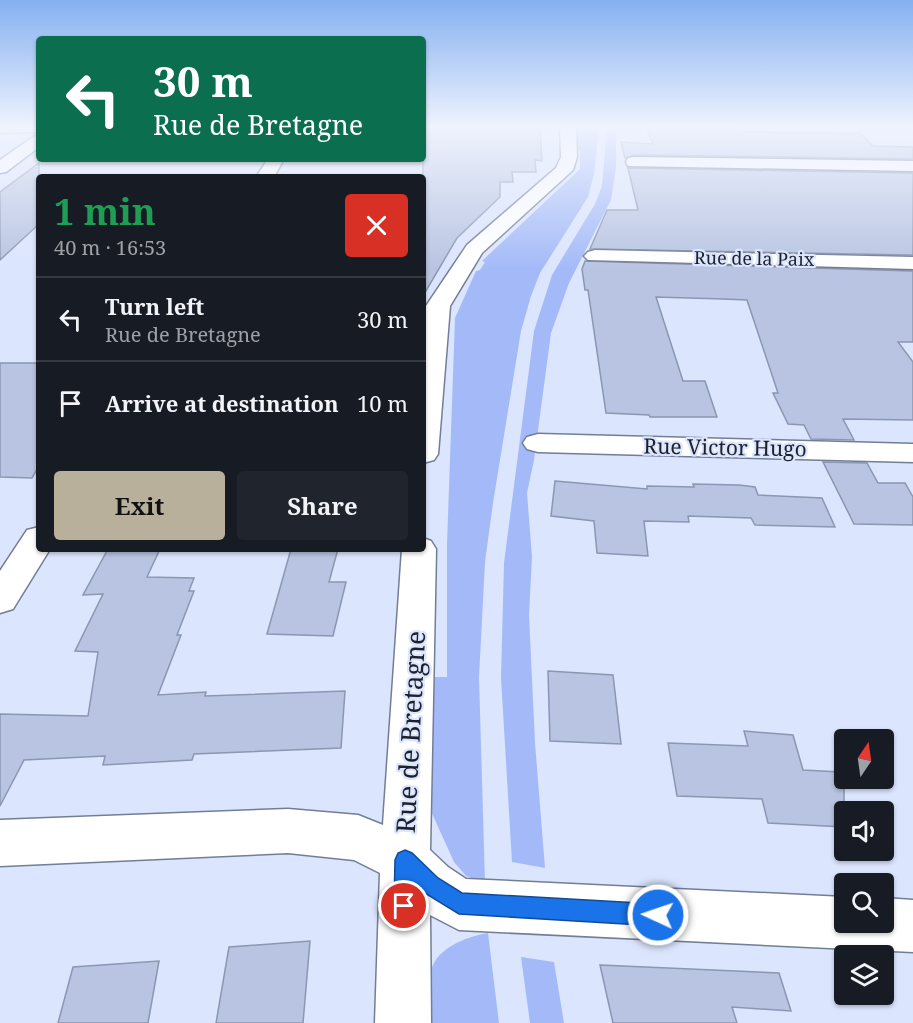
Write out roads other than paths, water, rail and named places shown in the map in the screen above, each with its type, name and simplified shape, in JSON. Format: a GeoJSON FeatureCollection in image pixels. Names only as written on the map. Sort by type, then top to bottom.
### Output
{"type":"FeatureCollection","features":[{"type":"Feature","properties":{"kind":"street"},"geometry":{"type":"LineString","coordinates":[[426,424],[438,306],[474,249],[560,174]]}},
{"type":"Feature","properties":{"kind":"street","name":"Rue de la Paix"},"geometry":{"type":"LineString","coordinates":[[595,256],[913,263]]}},
{"type":"Feature","properties":{"kind":"street","name":"Rue Victor Hugo"},"geometry":{"type":"LineString","coordinates":[[538,443],[913,453]]}},
{"type":"Feature","properties":{"kind":"street"},"geometry":{"type":"LineString","coordinates":[[0,600],[36,543]]}},
{"type":"Feature","properties":{"kind":"street","name":"Rue de Bretagne"},"geometry":{"type":"LineString","coordinates":[[403,1023],[405,860],[419,552]]}},
{"type":"Feature","properties":{"kind":"street"},"geometry":{"type":"LineString","coordinates":[[0,843],[288,831],[358,838],[405,860],[430,885],[459,904],[913,926]]}}]}
